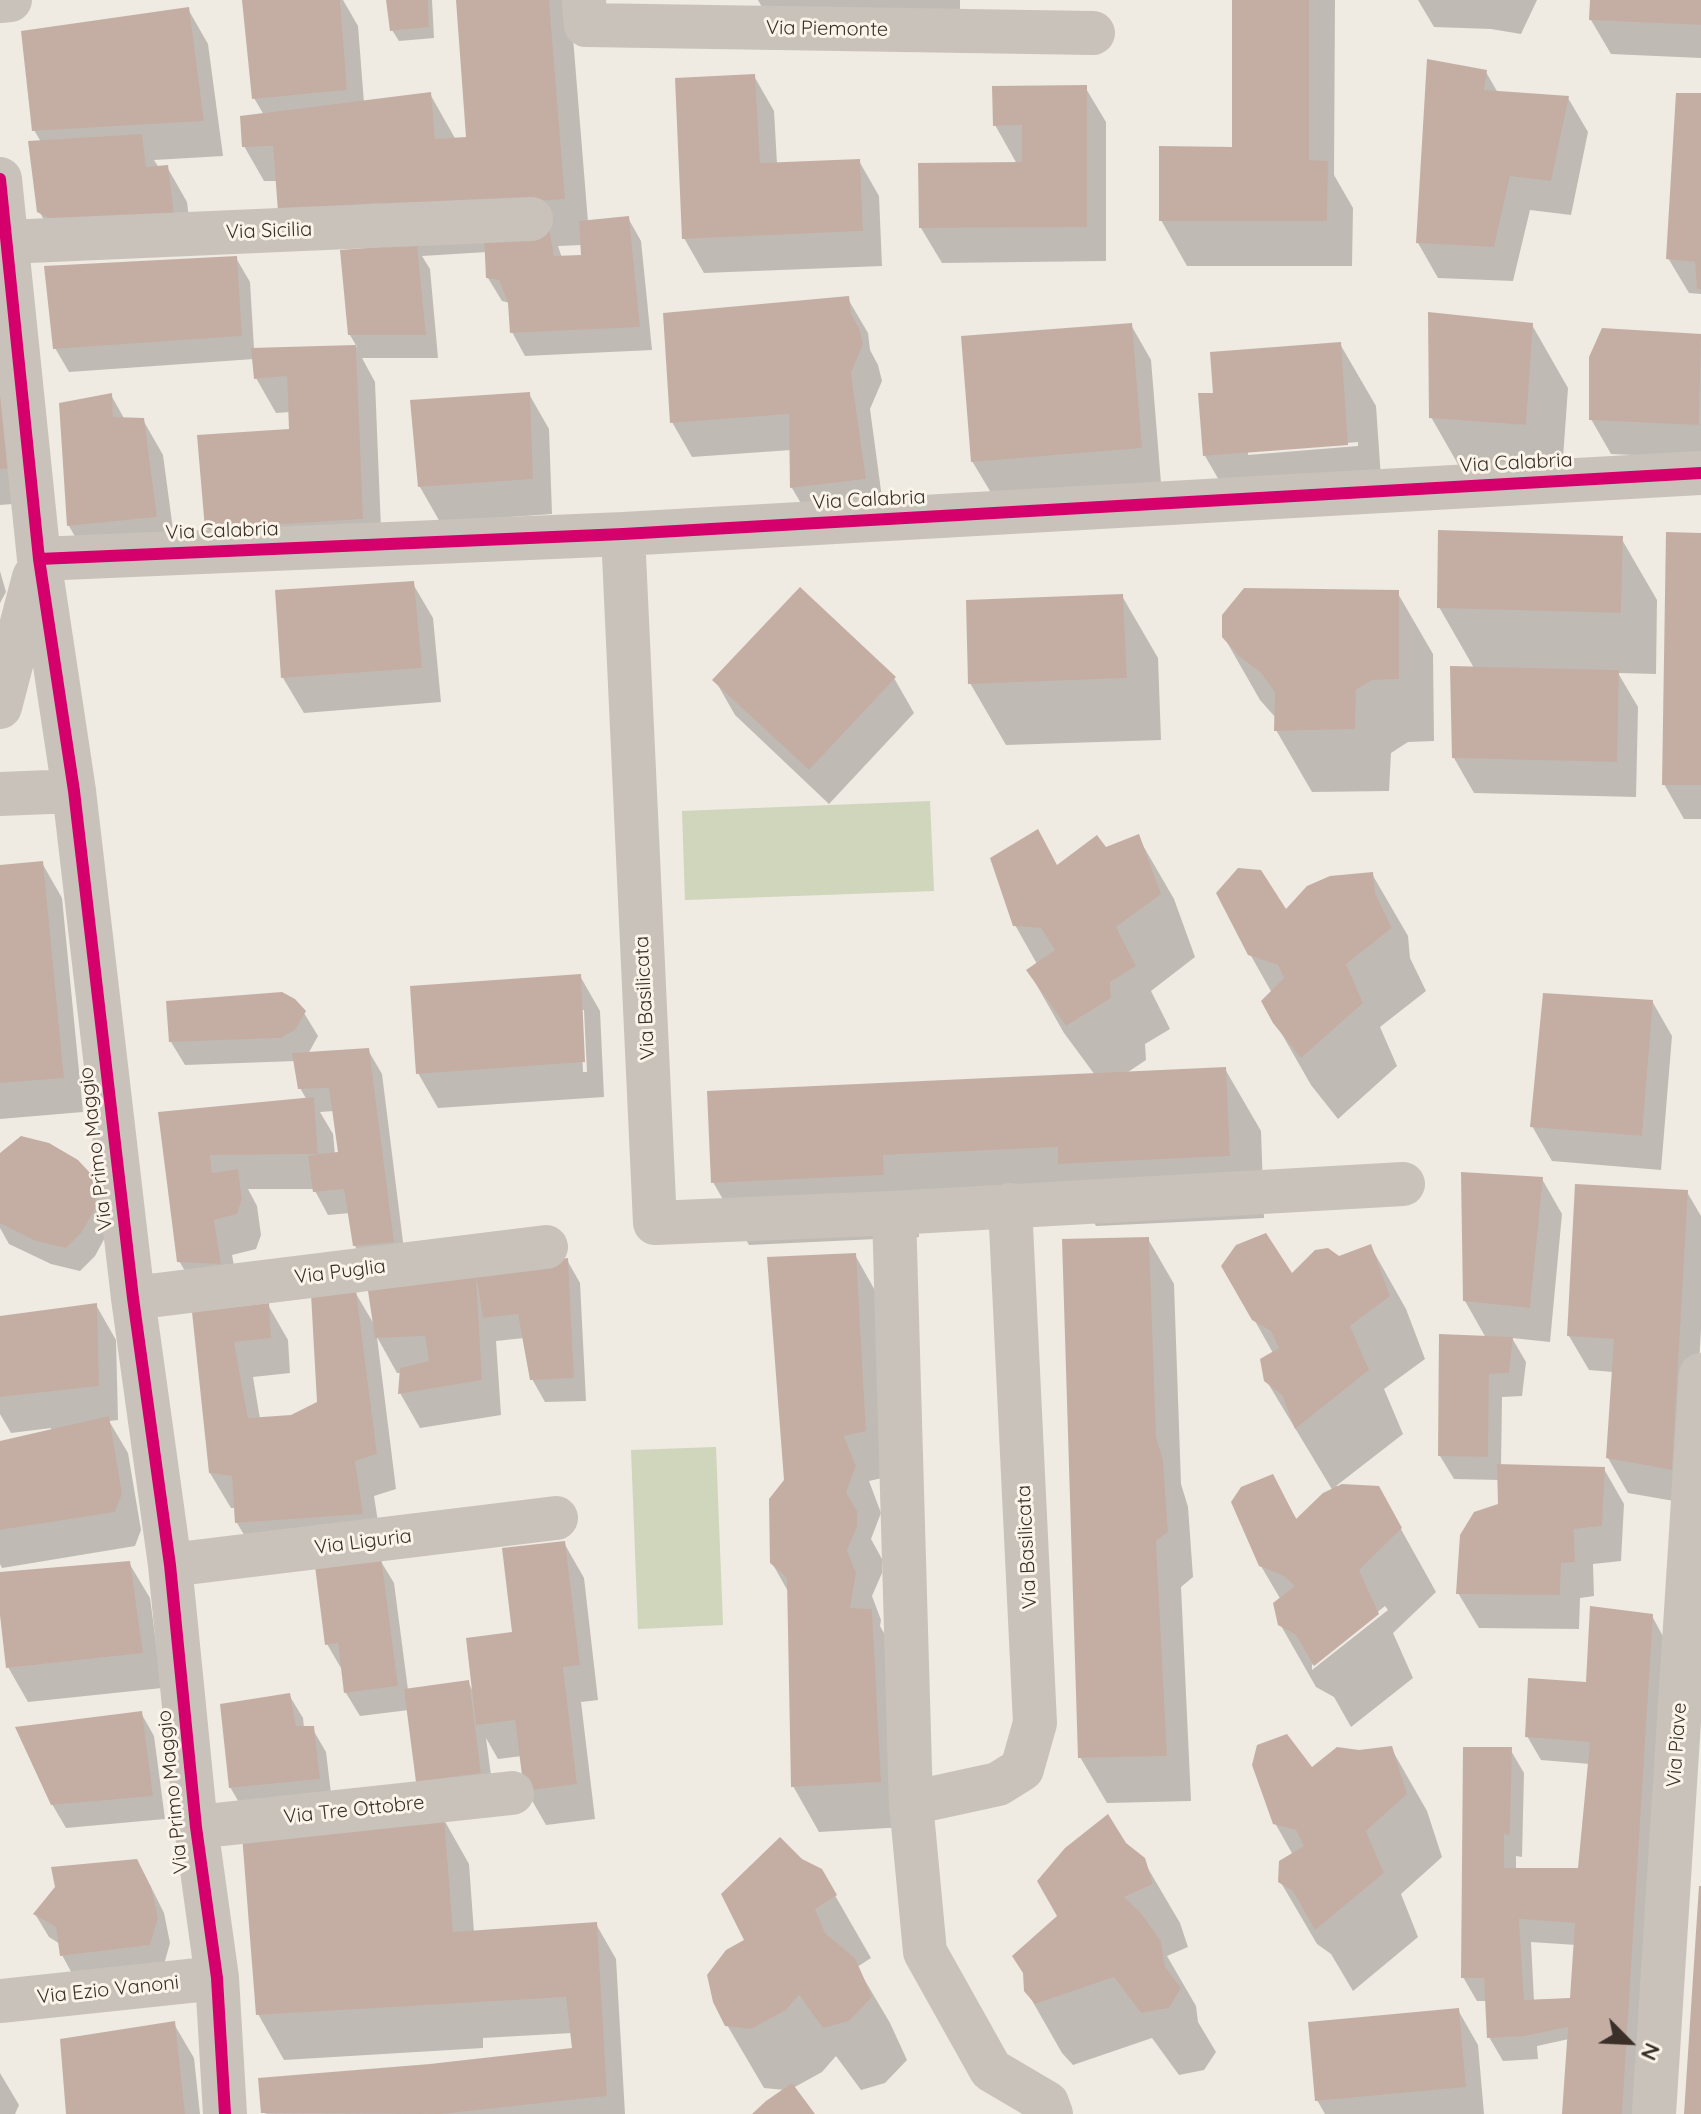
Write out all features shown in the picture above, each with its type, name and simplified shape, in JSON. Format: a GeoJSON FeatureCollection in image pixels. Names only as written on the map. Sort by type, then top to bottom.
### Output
{"type":"FeatureCollection","features":[{"type":"Feature","properties":{"kind":"street"},"geometry":{"type":"LineString","coordinates":[[0,1],[10,0]]}},
{"type":"Feature","properties":{"kind":"street","name":"Via Piemonte"},"geometry":{"type":"LineString","coordinates":[[584,0],[586,25],[1093,33]]}},
{"type":"Feature","properties":{"kind":"street","name":"Via Primo Maggio"},"geometry":{"type":"LineString","coordinates":[[0,179],[6,242],[7,324],[74,791],[133,1298],[170,1565],[196,1827],[217,1978],[225,2114]]}},
{"type":"Feature","properties":{"kind":"street","name":"Via Sicilia"},"geometry":{"type":"LineString","coordinates":[[6,242],[531,219]]}},
{"type":"Feature","properties":{"kind":"street","name":"Via Calabria"},"geometry":{"type":"LineString","coordinates":[[39,559],[623,534],[1701,473]]}},
{"type":"Feature","properties":{"kind":"street","name":"Via Basilicata"},"geometry":{"type":"LineString","coordinates":[[623,534],[655,1223],[894,1213],[1403,1184]]}},
{"type":"Feature","properties":{"kind":"street"},"geometry":{"type":"LineString","coordinates":[[0,707],[39,559]]}},
{"type":"Feature","properties":{"kind":"street"},"geometry":{"type":"LineString","coordinates":[[0,794],[74,791]]}},
{"type":"Feature","properties":{"kind":"street","name":"Via Basilicata"},"geometry":{"type":"LineString","coordinates":[[911,1803],[998,1784],[1022,1769],[1035,1723],[1010,1205]]}},
{"type":"Feature","properties":{"kind":"street"},"geometry":{"type":"LineString","coordinates":[[894,1213],[911,1803],[925,1952],[991,2070],[1047,2103],[1051,2114]]}},
{"type":"Feature","properties":{"kind":"street","name":"Via Puglia"},"geometry":{"type":"LineString","coordinates":[[133,1298],[546,1247]]}},
{"type":"Feature","properties":{"kind":"street","name":"Via Piave"},"geometry":{"type":"LineString","coordinates":[[1654,2114],[1701,1375]]}},
{"type":"Feature","properties":{"kind":"street","name":"Via Liguria"},"geometry":{"type":"LineString","coordinates":[[170,1565],[556,1518]]}},
{"type":"Feature","properties":{"kind":"street","name":"Via Tre Ottobre"},"geometry":{"type":"LineString","coordinates":[[196,1827],[512,1793]]}},
{"type":"Feature","properties":{"kind":"street","name":"Via Ezio Vanoni"},"geometry":{"type":"LineString","coordinates":[[0,2001],[217,1978]]}},
{"type":"Feature","properties":{"kind":"green space"},"geometry":{"type":"Polygon","coordinates":[[[930,801],[934,891],[685,900],[682,811],[930,801]]]}},
{"type":"Feature","properties":{"kind":"green space"},"geometry":{"type":"Polygon","coordinates":[[[716,1447],[723,1625],[638,1629],[631,1450],[716,1447]]]}},
{"type":"Feature","properties":{"kind":"building"},"geometry":{"type":"Polygon","coordinates":[[[242,0],[340,0],[347,90],[252,99],[242,0]]]}},
{"type":"Feature","properties":{"kind":"building"},"geometry":{"type":"Polygon","coordinates":[[[386,0],[428,0],[429,27],[390,31],[386,0]]]}},
{"type":"Feature","properties":{"kind":"building"},"geometry":{"type":"Polygon","coordinates":[[[456,0],[549,0],[565,199],[380,213],[379,203],[278,211],[273,146],[242,147],[240,116],[431,92],[435,139],[466,137],[456,0]]]}},
{"type":"Feature","properties":{"kind":"building"},"geometry":{"type":"Polygon","coordinates":[[[1232,0],[1309,0],[1309,160],[1328,161],[1327,221],[1159,221],[1159,146],[1232,147],[1232,0]]]}},
{"type":"Feature","properties":{"kind":"building"},"geometry":{"type":"Polygon","coordinates":[[[1590,0],[1701,0],[1701,25],[1589,20],[1590,0]]]}},
{"type":"Feature","properties":{"kind":"building"},"geometry":{"type":"Polygon","coordinates":[[[189,7],[204,121],[32,131],[21,31],[189,7]]]}},
{"type":"Feature","properties":{"kind":"building"},"geometry":{"type":"Polygon","coordinates":[[[1427,59],[1487,70],[1484,90],[1569,96],[1551,181],[1510,176],[1494,247],[1416,243],[1427,59]]]}},
{"type":"Feature","properties":{"kind":"building"},"geometry":{"type":"Polygon","coordinates":[[[755,74],[760,163],[860,159],[863,231],[682,239],[675,78],[755,74]]]}},
{"type":"Feature","properties":{"kind":"building"},"geometry":{"type":"Polygon","coordinates":[[[1087,85],[1087,227],[919,228],[918,163],[1022,162],[1022,125],[993,126],[992,86],[1087,85]]]}},
{"type":"Feature","properties":{"kind":"building"},"geometry":{"type":"Polygon","coordinates":[[[1676,93],[1701,93],[1701,289],[1697,289],[1695,262],[1666,259],[1676,93]]]}},
{"type":"Feature","properties":{"kind":"building"},"geometry":{"type":"Polygon","coordinates":[[[142,134],[146,167],[168,165],[174,216],[63,225],[37,212],[28,141],[142,134]]]}},
{"type":"Feature","properties":{"kind":"building"},"geometry":{"type":"Polygon","coordinates":[[[629,216],[640,327],[510,333],[508,303],[499,280],[486,278],[484,234],[549,227],[554,256],[581,255],[579,221],[629,216]]]}},
{"type":"Feature","properties":{"kind":"building"},"geometry":{"type":"Polygon","coordinates":[[[417,244],[426,335],[348,335],[340,250],[417,244]]]}},
{"type":"Feature","properties":{"kind":"building"},"geometry":{"type":"Polygon","coordinates":[[[237,256],[242,336],[53,349],[44,266],[237,256]]]}},
{"type":"Feature","properties":{"kind":"building"},"geometry":{"type":"Polygon","coordinates":[[[849,296],[851,314],[863,344],[851,373],[866,479],[790,488],[789,414],[670,423],[663,313],[849,296]]]}},
{"type":"Feature","properties":{"kind":"building"},"geometry":{"type":"Polygon","coordinates":[[[1428,312],[1533,323],[1526,425],[1429,418],[1428,312]]]}},
{"type":"Feature","properties":{"kind":"building"},"geometry":{"type":"Polygon","coordinates":[[[1132,323],[1142,448],[971,462],[961,336],[1132,323]]]}},
{"type":"Feature","properties":{"kind":"building"},"geometry":{"type":"Polygon","coordinates":[[[1602,328],[1701,334],[1699,425],[1589,420],[1589,357],[1602,328]]]}},
{"type":"Feature","properties":{"kind":"building"},"geometry":{"type":"Polygon","coordinates":[[[1341,342],[1348,445],[1203,456],[1198,393],[1213,393],[1210,352],[1341,342]]]}},
{"type":"Feature","properties":{"kind":"building"},"geometry":{"type":"Polygon","coordinates":[[[356,345],[363,519],[205,529],[197,435],[289,429],[287,376],[254,379],[251,348],[356,345]]]}},
{"type":"Feature","properties":{"kind":"building"},"geometry":{"type":"Polygon","coordinates":[[[0,350],[18,468],[0,469],[0,350]]]}},
{"type":"Feature","properties":{"kind":"building"},"geometry":{"type":"Polygon","coordinates":[[[530,392],[533,479],[418,487],[410,400],[530,392]]]}},
{"type":"Feature","properties":{"kind":"building"},"geometry":{"type":"Polygon","coordinates":[[[112,393],[113,417],[144,418],[157,517],[67,526],[59,403],[112,393]]]}},
{"type":"Feature","properties":{"kind":"building"},"geometry":{"type":"Polygon","coordinates":[[[1438,530],[1623,536],[1621,613],[1437,608],[1438,530]]]}},
{"type":"Feature","properties":{"kind":"building"},"geometry":{"type":"Polygon","coordinates":[[[1666,532],[1701,533],[1701,785],[1662,785],[1666,532]]]}},
{"type":"Feature","properties":{"kind":"building"},"geometry":{"type":"Polygon","coordinates":[[[414,581],[422,668],[281,678],[275,590],[414,581]]]}},
{"type":"Feature","properties":{"kind":"building"},"geometry":{"type":"Polygon","coordinates":[[[800,587],[896,677],[809,770],[712,680],[800,587]]]}},
{"type":"Feature","properties":{"kind":"building"},"geometry":{"type":"Polygon","coordinates":[[[1244,588],[1399,590],[1399,679],[1372,680],[1356,690],[1355,729],[1274,731],[1275,692],[1261,673],[1239,656],[1222,637],[1222,615],[1244,588]]]}},
{"type":"Feature","properties":{"kind":"building"},"geometry":{"type":"Polygon","coordinates":[[[1123,594],[1127,678],[968,684],[966,600],[1123,594]]]}},
{"type":"Feature","properties":{"kind":"building"},"geometry":{"type":"Polygon","coordinates":[[[1450,666],[1619,670],[1617,762],[1452,758],[1450,666]]]}},
{"type":"Feature","properties":{"kind":"building"},"geometry":{"type":"Polygon","coordinates":[[[1038,829],[1057,865],[1097,835],[1106,847],[1139,834],[1161,894],[1116,927],[1136,966],[1110,982],[1111,998],[1066,1026],[1026,970],[1055,950],[1041,928],[1013,926],[990,858],[1038,829]]]}},
{"type":"Feature","properties":{"kind":"building"},"geometry":{"type":"Polygon","coordinates":[[[43,861],[64,1078],[0,1083],[0,865],[43,861]]]}},
{"type":"Feature","properties":{"kind":"building"},"geometry":{"type":"Polygon","coordinates":[[[1238,868],[1261,870],[1286,909],[1307,886],[1330,876],[1373,872],[1375,893],[1392,928],[1346,964],[1363,1003],[1301,1058],[1273,1023],[1261,1001],[1284,978],[1278,965],[1248,955],[1216,893],[1238,868]]]}},
{"type":"Feature","properties":{"kind":"building"},"geometry":{"type":"Polygon","coordinates":[[[581,974],[585,1062],[416,1074],[410,986],[581,974]]]}},
{"type":"Feature","properties":{"kind":"building"},"geometry":{"type":"Polygon","coordinates":[[[282,992],[295,999],[306,1011],[295,1030],[280,1038],[169,1042],[166,1001],[282,992]]]}},
{"type":"Feature","properties":{"kind":"building"},"geometry":{"type":"Polygon","coordinates":[[[1543,993],[1653,1000],[1642,1136],[1530,1127],[1543,993]]]}},
{"type":"Feature","properties":{"kind":"building"},"geometry":{"type":"Polygon","coordinates":[[[369,1048],[394,1242],[353,1246],[344,1189],[313,1192],[308,1156],[338,1152],[329,1088],[298,1089],[292,1053],[369,1048]]]}},
{"type":"Feature","properties":{"kind":"building"},"geometry":{"type":"Polygon","coordinates":[[[1226,1067],[1230,1156],[1058,1164],[1058,1147],[883,1155],[884,1175],[711,1183],[707,1091],[1226,1067]]]}},
{"type":"Feature","properties":{"kind":"building"},"geometry":{"type":"Polygon","coordinates":[[[314,1097],[318,1154],[210,1155],[212,1173],[238,1169],[242,1199],[237,1214],[214,1220],[221,1264],[177,1262],[158,1112],[314,1097]]]}},
{"type":"Feature","properties":{"kind":"building"},"geometry":{"type":"Polygon","coordinates":[[[21,1136],[49,1143],[78,1160],[92,1175],[96,1207],[82,1232],[66,1248],[36,1241],[0,1223],[0,1153],[21,1136]]]}},
{"type":"Feature","properties":{"kind":"building"},"geometry":{"type":"Polygon","coordinates":[[[1461,1172],[1543,1177],[1530,1308],[1463,1301],[1461,1172]]]}},
{"type":"Feature","properties":{"kind":"building"},"geometry":{"type":"Polygon","coordinates":[[[1575,1184],[1688,1190],[1672,1470],[1606,1458],[1614,1339],[1567,1336],[1575,1184]]]}},
{"type":"Feature","properties":{"kind":"building"},"geometry":{"type":"Polygon","coordinates":[[[1266,1233],[1292,1273],[1315,1250],[1328,1248],[1339,1256],[1371,1244],[1390,1296],[1350,1326],[1369,1370],[1295,1429],[1282,1395],[1264,1381],[1260,1359],[1279,1348],[1271,1331],[1252,1320],[1221,1266],[1236,1245],[1266,1233]]]}},
{"type":"Feature","properties":{"kind":"building"},"geometry":{"type":"Polygon","coordinates":[[[1149,1237],[1156,1437],[1163,1460],[1168,1532],[1156,1541],[1167,1756],[1078,1758],[1062,1239],[1149,1237]]]}},
{"type":"Feature","properties":{"kind":"building"},"geometry":{"type":"Polygon","coordinates":[[[856,1253],[866,1431],[844,1436],[856,1466],[846,1492],[857,1511],[857,1527],[847,1550],[856,1573],[850,1608],[872,1609],[881,1782],[791,1787],[787,1578],[770,1563],[769,1499],[784,1480],[767,1257],[856,1253]]]}},
{"type":"Feature","properties":{"kind":"building"},"geometry":{"type":"Polygon","coordinates":[[[568,1258],[574,1378],[530,1380],[518,1314],[483,1318],[476,1275],[482,1380],[398,1394],[400,1368],[429,1361],[425,1336],[375,1338],[367,1284],[568,1258]]]}},
{"type":"Feature","properties":{"kind":"building"},"geometry":{"type":"Polygon","coordinates":[[[356,1290],[377,1454],[355,1461],[363,1514],[235,1523],[232,1476],[209,1473],[192,1312],[269,1303],[271,1338],[234,1342],[248,1418],[291,1415],[317,1402],[311,1294],[356,1290]]]}},
{"type":"Feature","properties":{"kind":"building"},"geometry":{"type":"Polygon","coordinates":[[[97,1303],[99,1386],[0,1397],[0,1316],[97,1303]]]}},
{"type":"Feature","properties":{"kind":"building"},"geometry":{"type":"Polygon","coordinates":[[[1439,1334],[1513,1337],[1509,1373],[1489,1374],[1488,1457],[1438,1456],[1439,1334]]]}},
{"type":"Feature","properties":{"kind":"building"},"geometry":{"type":"Polygon","coordinates":[[[109,1416],[122,1494],[115,1512],[0,1530],[0,1441],[109,1416]]]}},
{"type":"Feature","properties":{"kind":"building"},"geometry":{"type":"Polygon","coordinates":[[[1497,1464],[1605,1467],[1602,1526],[1574,1529],[1575,1562],[1561,1563],[1560,1595],[1456,1594],[1460,1535],[1474,1512],[1498,1504],[1497,1464]]]}},
{"type":"Feature","properties":{"kind":"building"},"geometry":{"type":"Polygon","coordinates":[[[1273,1474],[1296,1519],[1323,1493],[1342,1484],[1379,1486],[1402,1528],[1359,1570],[1379,1614],[1314,1666],[1296,1635],[1278,1625],[1273,1603],[1295,1586],[1284,1576],[1259,1566],[1231,1502],[1241,1487],[1273,1474]]]}},
{"type":"Feature","properties":{"kind":"building"},"geometry":{"type":"Polygon","coordinates":[[[565,1541],[580,1665],[563,1667],[577,1784],[524,1791],[515,1720],[476,1725],[466,1638],[512,1632],[502,1548],[565,1541]]]}},
{"type":"Feature","properties":{"kind":"building"},"geometry":{"type":"Polygon","coordinates":[[[381,1557],[398,1686],[344,1693],[338,1643],[325,1645],[315,1566],[381,1557]]]}},
{"type":"Feature","properties":{"kind":"building"},"geometry":{"type":"Polygon","coordinates":[[[130,1561],[143,1653],[6,1668],[0,1615],[0,1572],[130,1561]]]}},
{"type":"Feature","properties":{"kind":"building"},"geometry":{"type":"Polygon","coordinates":[[[1590,1606],[1653,1614],[1622,2114],[1562,2114],[1568,2027],[1525,2036],[1487,2038],[1484,1978],[1461,1978],[1463,1747],[1512,1747],[1510,1835],[1504,1834],[1504,1868],[1578,1868],[1590,1742],[1525,1737],[1528,1678],[1586,1682],[1590,1606]],[[1519,1919],[1524,2000],[1570,1998],[1575,1923],[1519,1919]]]}},
{"type":"Feature","properties":{"kind":"building"},"geometry":{"type":"Polygon","coordinates":[[[469,1680],[481,1773],[416,1782],[404,1689],[469,1680]]]}},
{"type":"Feature","properties":{"kind":"building"},"geometry":{"type":"Polygon","coordinates":[[[290,1693],[296,1726],[314,1726],[320,1779],[229,1788],[220,1704],[290,1693]]]}},
{"type":"Feature","properties":{"kind":"building"},"geometry":{"type":"Polygon","coordinates":[[[142,1711],[153,1796],[51,1805],[15,1727],[142,1711]]]}},
{"type":"Feature","properties":{"kind":"building"},"geometry":{"type":"Polygon","coordinates":[[[1287,1734],[1312,1767],[1337,1747],[1359,1750],[1392,1746],[1407,1794],[1366,1831],[1384,1873],[1315,1930],[1293,1891],[1278,1882],[1279,1861],[1304,1846],[1296,1830],[1273,1824],[1252,1765],[1257,1745],[1287,1734]]]}},
{"type":"Feature","properties":{"kind":"building"},"geometry":{"type":"Polygon","coordinates":[[[1108,1814],[1126,1843],[1145,1858],[1153,1884],[1124,1897],[1141,1913],[1161,1941],[1165,1967],[1181,1988],[1169,2008],[1141,2013],[1114,1977],[1035,2004],[1024,1991],[1023,1973],[1012,1956],[1057,1916],[1037,1881],[1065,1848],[1108,1814]]]}},
{"type":"Feature","properties":{"kind":"building"},"geometry":{"type":"Polygon","coordinates":[[[444,1816],[453,1932],[597,1922],[607,2096],[441,2114],[261,2113],[258,2078],[430,2064],[572,2048],[566,1997],[256,2015],[242,1835],[444,1816]]]}},
{"type":"Feature","properties":{"kind":"building"},"geometry":{"type":"Polygon","coordinates":[[[780,1837],[802,1859],[822,1869],[837,1895],[815,1909],[825,1933],[855,1958],[872,1997],[849,2021],[823,2028],[799,1995],[786,2010],[751,2029],[725,2026],[713,2002],[707,1975],[726,1950],[744,1940],[721,1894],[780,1837]]]}},
{"type":"Feature","properties":{"kind":"building"},"geometry":{"type":"Polygon","coordinates":[[[137,1859],[151,1887],[158,1918],[150,1945],[60,1956],[56,1927],[33,1914],[55,1887],[51,1867],[137,1859]]]}},
{"type":"Feature","properties":{"kind":"building"},"geometry":{"type":"Polygon","coordinates":[[[1699,1886],[1701,2114],[1684,2114],[1699,1886]]]}},
{"type":"Feature","properties":{"kind":"building"},"geometry":{"type":"Polygon","coordinates":[[[1459,2008],[1466,2087],[1315,2101],[1308,2022],[1459,2008]]]}},
{"type":"Feature","properties":{"kind":"building"},"geometry":{"type":"Polygon","coordinates":[[[175,2021],[185,2114],[66,2114],[60,2039],[175,2021]]]}},
{"type":"Feature","properties":{"kind":"building"},"geometry":{"type":"Polygon","coordinates":[[[792,2083],[815,2114],[752,2114],[766,2101],[792,2083]]]}},
{"type":"Feature","properties":{"kind":"cycle path"},"geometry":{"type":"LineString","coordinates":[[0,179],[39,559],[74,791],[133,1298],[170,1565],[196,1827],[217,1978],[225,2114]]}},
{"type":"Feature","properties":{"kind":"cycle path"},"geometry":{"type":"LineString","coordinates":[[39,559],[623,534],[1701,473]]}}]}
